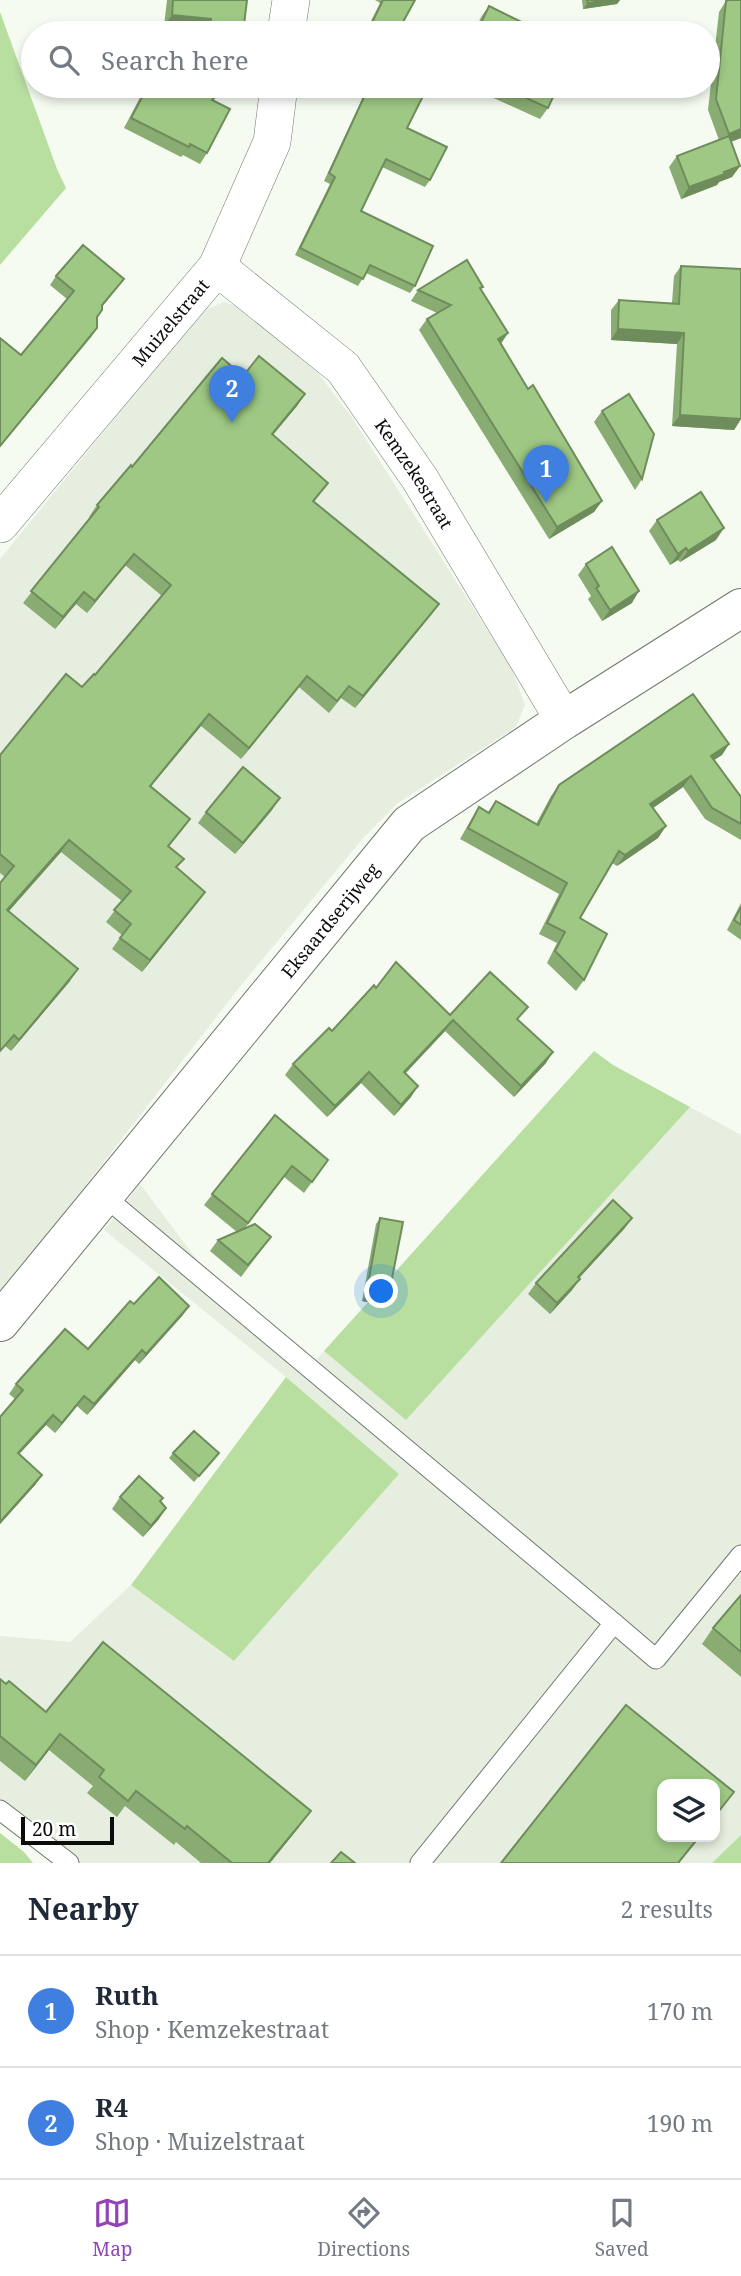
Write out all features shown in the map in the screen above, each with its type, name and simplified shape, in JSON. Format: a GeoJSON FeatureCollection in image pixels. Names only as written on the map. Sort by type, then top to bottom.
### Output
{"type":"FeatureCollection","features":[{"type":"Feature","properties":{"kind":"street"},"geometry":{"type":"LineString","coordinates":[[287,21],[290,0]]}},
{"type":"Feature","properties":{"kind":"street","name":"Muizelstraat"},"geometry":{"type":"LineString","coordinates":[[0,524],[217,267],[272,142],[278,98]]}},
{"type":"Feature","properties":{"kind":"street","name":"Kemzekestraat"},"geometry":{"type":"LineString","coordinates":[[217,267],[343,368],[420,479],[564,720]]}},
{"type":"Feature","properties":{"kind":"street","name":"Eksaardserijweg"},"geometry":{"type":"LineString","coordinates":[[0,1322],[409,824],[564,720],[741,608]]}},
{"type":"Feature","properties":{"kind":"lane"},"geometry":{"type":"LineString","coordinates":[[104,1196],[656,1659],[741,1555]]}},
{"type":"Feature","properties":{"kind":"lane"},"geometry":{"type":"LineString","coordinates":[[420,1863],[614,1623]]}},
{"type":"Feature","properties":{"kind":"lane"},"geometry":{"type":"LineString","coordinates":[[0,1810],[69,1863]]}},
{"type":"Feature","properties":{"kind":"shaded area"},"geometry":{"type":"Polygon","coordinates":[[[224,302],[248,310],[318,373],[353,419],[512,669],[525,705],[516,727],[398,803],[364,837],[242,984],[20,1270],[0,1292],[0,559],[202,311],[224,302]]]}},
{"type":"Feature","properties":{"kind":"shaded area"},"geometry":{"type":"Polygon","coordinates":[[[690,1107],[741,1135],[741,1835],[712,1863],[79,1863],[0,1800],[0,1636],[70,1642],[131,1585],[234,1661],[399,1474],[286,1377],[104,1230],[140,1184],[200,1264],[315,1361],[324,1351],[406,1420],[690,1107]]]}},
{"type":"Feature","properties":{"kind":"green space"},"geometry":{"type":"Polygon","coordinates":[[[0,12],[21,70],[21,98],[31,98],[66,188],[0,265],[0,12]]]}},
{"type":"Feature","properties":{"kind":"green space"},"geometry":{"type":"Polygon","coordinates":[[[594,1051],[613,1065],[690,1107],[406,1420],[324,1351],[594,1051]]]}},
{"type":"Feature","properties":{"kind":"green space"},"geometry":{"type":"Polygon","coordinates":[[[286,1377],[399,1474],[234,1661],[131,1585],[286,1377]]]}},
{"type":"Feature","properties":{"kind":"green space"},"geometry":{"type":"Polygon","coordinates":[[[0,1833],[24,1852],[33,1863],[0,1863],[0,1833]]]}},
{"type":"Feature","properties":{"kind":"green space"},"geometry":{"type":"Polygon","coordinates":[[[741,1835],[741,1863],[712,1863],[741,1835]]]}},
{"type":"Feature","properties":{"kind":"building"},"geometry":{"type":"Polygon","coordinates":[[[173,0],[247,0],[244,21],[211,21],[172,15],[173,0]]]}},
{"type":"Feature","properties":{"kind":"building"},"geometry":{"type":"Polygon","coordinates":[[[383,0],[415,0],[404,21],[373,21],[383,0]]]}},
{"type":"Feature","properties":{"kind":"building"},"geometry":{"type":"Polygon","coordinates":[[[587,0],[609,0],[588,3],[587,0]]]}},
{"type":"Feature","properties":{"kind":"building"},"geometry":{"type":"Polygon","coordinates":[[[741,0],[741,129],[729,134],[716,99],[720,98],[720,60],[726,1],[741,0]]]}},
{"type":"Feature","properties":{"kind":"building"},"geometry":{"type":"Polygon","coordinates":[[[489,6],[520,21],[482,21],[489,6]]]}},
{"type":"Feature","properties":{"kind":"building"},"geometry":{"type":"Polygon","coordinates":[[[142,98],[214,98],[212,100],[230,109],[207,153],[131,118],[142,98]]]}},
{"type":"Feature","properties":{"kind":"building"},"geometry":{"type":"Polygon","coordinates":[[[363,98],[422,98],[407,128],[447,147],[430,180],[386,159],[361,211],[433,246],[415,286],[370,265],[363,279],[300,248],[335,177],[329,173],[363,98]]]}},
{"type":"Feature","properties":{"kind":"building"},"geometry":{"type":"Polygon","coordinates":[[[526,98],[553,98],[548,108],[526,98]]]}},
{"type":"Feature","properties":{"kind":"building"},"geometry":{"type":"Polygon","coordinates":[[[729,136],[740,166],[689,187],[677,156],[729,136]]]}},
{"type":"Feature","properties":{"kind":"building"},"geometry":{"type":"Polygon","coordinates":[[[83,245],[124,279],[102,305],[97,317],[97,328],[0,446],[0,338],[21,355],[74,291],[56,276],[83,245]]]}},
{"type":"Feature","properties":{"kind":"building"},"geometry":{"type":"Polygon","coordinates":[[[467,260],[483,287],[480,288],[508,333],[498,339],[528,389],[533,385],[602,501],[557,527],[427,319],[451,305],[418,290],[467,260]]]}},
{"type":"Feature","properties":{"kind":"building"},"geometry":{"type":"Polygon","coordinates":[[[681,266],[741,269],[741,419],[680,415],[684,333],[618,329],[619,300],[679,304],[681,266]]]}},
{"type":"Feature","properties":{"kind":"building"},"geometry":{"type":"Polygon","coordinates":[[[259,356],[305,394],[272,434],[328,483],[313,501],[439,604],[363,696],[349,686],[337,701],[307,676],[249,748],[209,714],[150,786],[190,819],[168,846],[184,859],[176,867],[205,892],[150,960],[120,938],[131,924],[114,910],[131,891],[69,840],[7,910],[78,969],[19,1040],[14,1035],[0,1051],[0,883],[14,866],[0,854],[0,755],[66,674],[82,687],[171,585],[134,554],[95,601],[84,592],[63,617],[31,591],[99,507],[97,505],[222,358],[243,376],[259,356]]]}},
{"type":"Feature","properties":{"kind":"building"},"geometry":{"type":"Polygon","coordinates":[[[629,394],[654,434],[642,479],[602,411],[629,394]]]}},
{"type":"Feature","properties":{"kind":"building"},"geometry":{"type":"Polygon","coordinates":[[[701,492],[724,528],[688,551],[686,548],[678,554],[657,520],[701,492]]]}},
{"type":"Feature","properties":{"kind":"building"},"geometry":{"type":"Polygon","coordinates":[[[612,547],[639,591],[610,610],[596,588],[599,586],[586,564],[612,547]]]}},
{"type":"Feature","properties":{"kind":"building"},"geometry":{"type":"Polygon","coordinates":[[[693,694],[729,744],[711,756],[741,797],[741,824],[712,808],[691,776],[650,804],[666,826],[625,855],[619,851],[580,918],[607,934],[584,980],[555,951],[565,932],[547,923],[567,883],[468,828],[479,807],[489,813],[496,801],[538,825],[559,785],[693,694]]]}},
{"type":"Feature","properties":{"kind":"building"},"geometry":{"type":"Polygon","coordinates":[[[243,767],[280,798],[243,843],[206,812],[243,767]]]}},
{"type":"Feature","properties":{"kind":"building"},"geometry":{"type":"Polygon","coordinates":[[[741,907],[741,925],[734,920],[741,907]]]}},
{"type":"Feature","properties":{"kind":"building"},"geometry":{"type":"Polygon","coordinates":[[[396,962],[450,1015],[490,972],[528,1007],[517,1019],[553,1052],[521,1086],[453,1020],[404,1072],[418,1086],[401,1105],[369,1072],[335,1106],[293,1064],[329,1028],[332,1031],[374,985],[376,988],[396,962]]]}},
{"type":"Feature","properties":{"kind":"building"},"geometry":{"type":"Polygon","coordinates":[[[275,1115],[328,1160],[312,1182],[292,1166],[248,1223],[212,1194],[275,1115]]]}},
{"type":"Feature","properties":{"kind":"building"},"geometry":{"type":"Polygon","coordinates":[[[613,1200],[632,1218],[557,1303],[536,1283],[613,1200]]]}},
{"type":"Feature","properties":{"kind":"building"},"geometry":{"type":"Polygon","coordinates":[[[380,1218],[403,1222],[388,1299],[366,1295],[380,1218]]]}},
{"type":"Feature","properties":{"kind":"building"},"geometry":{"type":"Polygon","coordinates":[[[255,1224],[271,1237],[248,1265],[218,1240],[255,1224]]]}},
{"type":"Feature","properties":{"kind":"building"},"geometry":{"type":"Polygon","coordinates":[[[159,1277],[189,1306],[146,1354],[142,1350],[94,1404],[84,1396],[62,1423],[53,1415],[18,1453],[42,1475],[0,1522],[0,1417],[23,1390],[16,1384],[65,1329],[88,1349],[130,1301],[134,1304],[159,1277]]]}},
{"type":"Feature","properties":{"kind":"building"},"geometry":{"type":"Polygon","coordinates":[[[194,1431],[219,1453],[199,1476],[173,1453],[194,1431]]]}},
{"type":"Feature","properties":{"kind":"building"},"geometry":{"type":"Polygon","coordinates":[[[139,1476],[163,1498],[160,1501],[166,1508],[151,1526],[120,1497],[139,1476]]]}},
{"type":"Feature","properties":{"kind":"building"},"geometry":{"type":"Polygon","coordinates":[[[741,1595],[741,1652],[713,1628],[741,1595]]]}},
{"type":"Feature","properties":{"kind":"building"},"geometry":{"type":"Polygon","coordinates":[[[103,1642],[311,1811],[268,1863],[232,1863],[187,1826],[185,1829],[136,1791],[128,1801],[99,1777],[104,1770],[60,1734],[36,1765],[0,1736],[0,1679],[6,1684],[9,1681],[46,1712],[103,1642]]]}},
{"type":"Feature","properties":{"kind":"building"},"geometry":{"type":"Polygon","coordinates":[[[626,1705],[718,1779],[657,1779],[657,1842],[695,1842],[678,1863],[501,1863],[626,1705]]]}},
{"type":"Feature","properties":{"kind":"building"},"geometry":{"type":"Polygon","coordinates":[[[720,1781],[734,1792],[720,1810],[720,1781]]]}},
{"type":"Feature","properties":{"kind":"building"},"geometry":{"type":"Polygon","coordinates":[[[341,1852],[355,1863],[331,1863],[341,1852]]]}},
{"type":"Feature","properties":{"kind":"place","name":"R4"},"geometry":{"type":"Point","coordinates":[232,423]}},
{"type":"Feature","properties":{"kind":"place","name":"Ruth"},"geometry":{"type":"Point","coordinates":[546,503]}}]}
